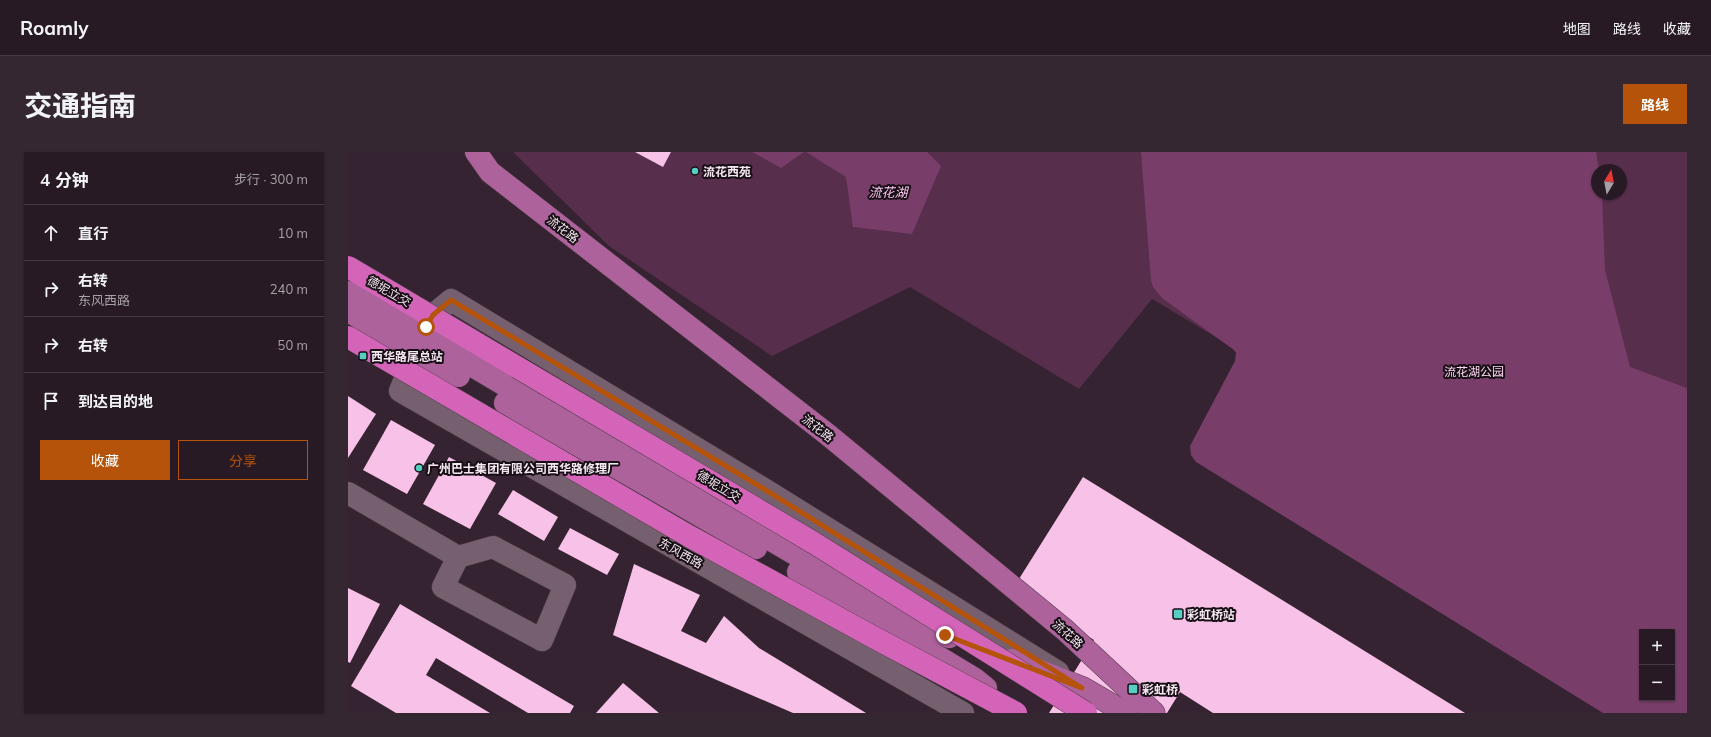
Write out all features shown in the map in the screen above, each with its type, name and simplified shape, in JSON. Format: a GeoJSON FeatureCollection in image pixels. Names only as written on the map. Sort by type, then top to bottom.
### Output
{"type":"FeatureCollection","features":[{"type":"Feature","properties":{"kind":"highway","name":"德坭立交"},"geometry":{"type":"LineString","coordinates":[[348,267],[814,543],[1086,713]]}},
{"type":"Feature","properties":{"kind":"highway"},"geometry":{"type":"LineString","coordinates":[[348,337],[687,535],[1016,713]]}},
{"type":"Feature","properties":{"kind":"main road","name":"流花路"},"geometry":{"type":"LineString","coordinates":[[476,152],[490,172],[827,434],[1065,630],[1154,713]]}},
{"type":"Feature","properties":{"kind":"main road","name":"德坭立交"},"geometry":{"type":"LineString","coordinates":[[348,292],[808,570]]}},
{"type":"Feature","properties":{"kind":"main road"},"geometry":{"type":"LineString","coordinates":[[348,311],[808,570],[975,679],[1019,713]]}},
{"type":"Feature","properties":{"kind":"main road"},"geometry":{"type":"LineString","coordinates":[[808,570],[945,635],[1082,688],[1126,713]]}},
{"type":"Feature","properties":{"kind":"main road"},"geometry":{"type":"LineString","coordinates":[[975,679],[1004,713]]}},
{"type":"Feature","properties":{"kind":"street","name":"东风西路"},"geometry":{"type":"LineString","coordinates":[[964,713],[400,391],[426,327],[433,315],[451,300],[777,497],[1082,688]]}},
{"type":"Feature","properties":{"kind":"street"},"geometry":{"type":"LineString","coordinates":[[348,493],[458,557],[493,547],[565,585],[542,640],[443,587],[458,557]]}},
{"type":"Feature","properties":{"kind":"green space","name":"流花湖公园"},"geometry":{"type":"Polygon","coordinates":[[[513,152],[1687,152],[1687,713],[1604,713],[1261,364],[1152,299],[1079,389],[910,287],[772,356],[609,246],[513,152]]]}},
{"type":"Feature","properties":{"kind":"water"},"geometry":{"type":"Polygon","coordinates":[[[752,152],[804,152],[781,168],[752,152]]]}},
{"type":"Feature","properties":{"kind":"water","name":"流花湖"},"geometry":{"type":"Polygon","coordinates":[[[806,152],[927,152],[941,166],[912,234],[853,227],[846,177],[806,152]]]}},
{"type":"Feature","properties":{"kind":"water","name":"流花湖公园"},"geometry":{"type":"Polygon","coordinates":[[[1141,152],[1596,152],[1598,164],[1591,164],[1591,200],[1602,200],[1605,270],[1630,367],[1687,388],[1687,713],[1603,713],[1196,462],[1191,455],[1190,446],[1235,361],[1236,353],[1234,350],[1162,298],[1153,287],[1151,280],[1141,152]]]}},
{"type":"Feature","properties":{"kind":"building"},"geometry":{"type":"Polygon","coordinates":[[[635,152],[671,152],[663,167],[635,152]]]}},
{"type":"Feature","properties":{"kind":"building"},"geometry":{"type":"Polygon","coordinates":[[[348,396],[376,414],[348,458],[348,396]]]}},
{"type":"Feature","properties":{"kind":"building"},"geometry":{"type":"Polygon","coordinates":[[[391,420],[435,445],[407,494],[363,470],[391,420]]]}},
{"type":"Feature","properties":{"kind":"building"},"geometry":{"type":"Polygon","coordinates":[[[449,457],[496,483],[470,529],[423,504],[449,457]]]}},
{"type":"Feature","properties":{"kind":"building","name":"彩虹桥站"},"geometry":{"type":"Polygon","coordinates":[[[1083,477],[1465,713],[1213,713],[1180,692],[1167,713],[1049,713],[1094,640],[1012,590],[1083,477]]]}},
{"type":"Feature","properties":{"kind":"building"},"geometry":{"type":"Polygon","coordinates":[[[513,490],[558,517],[544,541],[498,514],[513,490]]]}},
{"type":"Feature","properties":{"kind":"building"},"geometry":{"type":"Polygon","coordinates":[[[570,528],[619,554],[607,575],[558,549],[570,528]]]}},
{"type":"Feature","properties":{"kind":"building"},"geometry":{"type":"Polygon","coordinates":[[[634,564],[700,595],[681,631],[706,643],[724,616],[759,648],[866,713],[793,713],[613,635],[634,564]]]}},
{"type":"Feature","properties":{"kind":"building"},"geometry":{"type":"Polygon","coordinates":[[[348,588],[380,604],[350,663],[348,662],[348,588]]]}},
{"type":"Feature","properties":{"kind":"building"},"geometry":{"type":"Polygon","coordinates":[[[400,604],[574,706],[570,713],[528,713],[436,658],[426,675],[490,713],[396,713],[351,686],[400,604]]]}},
{"type":"Feature","properties":{"kind":"building"},"geometry":{"type":"Polygon","coordinates":[[[623,683],[659,713],[596,713],[623,683]]]}},
{"type":"Feature","properties":{"kind":"place","name":"流花西苑"},"geometry":{"type":"Point","coordinates":[695,171]}},
{"type":"Feature","properties":{"kind":"place","name":"西华路尾总站"},"geometry":{"type":"Point","coordinates":[363,356]}},
{"type":"Feature","properties":{"kind":"place","name":"广州巴士集团有限公司西华路修理厂"},"geometry":{"type":"Point","coordinates":[419,468]}},
{"type":"Feature","properties":{"kind":"place","name":"彩虹桥站"},"geometry":{"type":"Point","coordinates":[1178,614]}},
{"type":"Feature","properties":{"kind":"place","name":"彩虹桥"},"geometry":{"type":"Point","coordinates":[1133,689]}},
{"type":"Feature","properties":{"kind":"route"},"geometry":{"type":"LineString","coordinates":[[426,327],[433,315],[451,300],[764,489],[1082,688],[945,635]]}}]}
